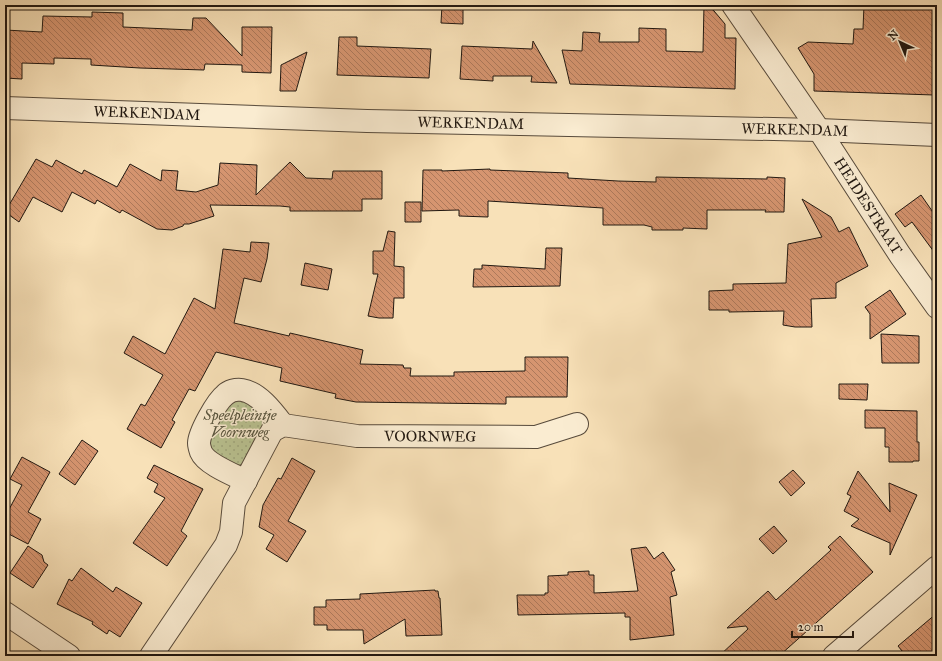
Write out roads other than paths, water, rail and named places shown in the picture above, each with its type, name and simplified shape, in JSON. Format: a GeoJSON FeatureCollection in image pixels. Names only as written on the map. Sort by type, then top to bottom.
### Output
{"type":"FeatureCollection","features":[{"type":"Feature","properties":{"kind":"street","name":"HEIDESTRAAT"},"geometry":{"type":"LineString","coordinates":[[733,5],[820,130],[900,255],[937,307]]}},
{"type":"Feature","properties":{"kind":"street","name":"WERKENDAM"},"geometry":{"type":"LineString","coordinates":[[5,108],[368,121],[820,130],[937,135]]}},
{"type":"Feature","properties":{"kind":"street"},"geometry":{"type":"LineString","coordinates":[[151,656],[226,545],[231,532],[234,503],[246,481],[272,431],[283,425],[268,405],[249,393],[241,390],[233,390],[225,394],[219,401],[201,434],[199,442],[200,451],[205,458],[246,481]]}},
{"type":"Feature","properties":{"kind":"street","name":"VOORNWEG"},"geometry":{"type":"LineString","coordinates":[[283,425],[357,436],[536,437],[577,424]]}},
{"type":"Feature","properties":{"kind":"street"},"geometry":{"type":"LineString","coordinates":[[834,656],[937,567]]}},
{"type":"Feature","properties":{"kind":"street"},"geometry":{"type":"LineString","coordinates":[[5,613],[69,656]]}},
{"type":"Feature","properties":{"kind":"park label","name":"Speelpleintje Voornweg"},"geometry":{"type":"Point","coordinates":[240,424]}}]}
